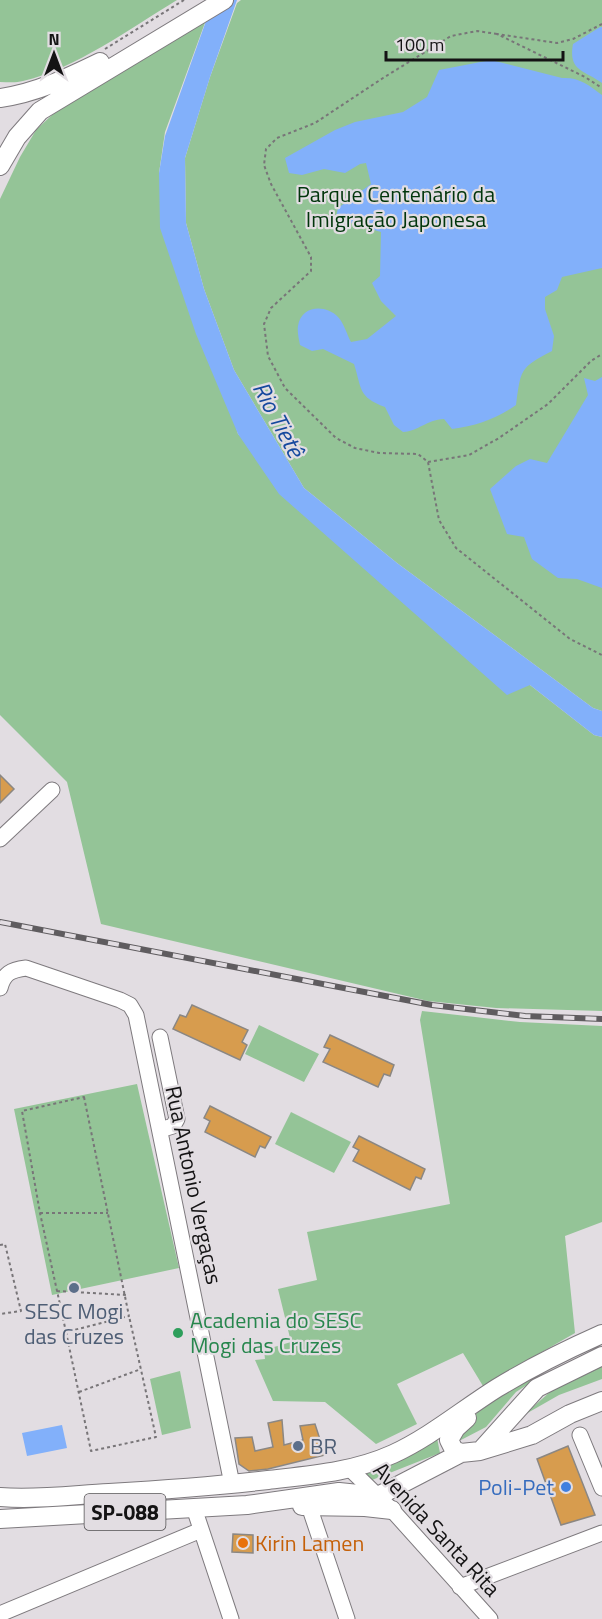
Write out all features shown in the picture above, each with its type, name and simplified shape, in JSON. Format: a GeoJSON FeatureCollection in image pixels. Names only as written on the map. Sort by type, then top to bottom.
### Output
{"type":"FeatureCollection","features":[{"type":"Feature","properties":{"kind":"main road"},"geometry":{"type":"LineString","coordinates":[[0,166],[17,137],[40,111],[184,19],[204,0]]}},
{"type":"Feature","properties":{"kind":"main road"},"geometry":{"type":"LineString","coordinates":[[0,98],[33,92],[63,80],[224,0]]}},
{"type":"Feature","properties":{"kind":"main road","name":"SP-088"},"geometry":{"type":"LineString","coordinates":[[0,1497],[138,1492],[334,1473],[350,1469],[392,1454],[426,1437],[495,1389],[564,1351],[602,1334]]}},
{"type":"Feature","properties":{"kind":"main road"},"geometry":{"type":"LineString","coordinates":[[470,1452],[537,1388],[602,1356]]}},
{"type":"Feature","properties":{"kind":"main road"},"geometry":{"type":"LineString","coordinates":[[470,1452],[454,1450],[449,1440],[451,1434],[495,1389]]}},
{"type":"Feature","properties":{"kind":"main road"},"geometry":{"type":"LineString","coordinates":[[378,1496],[470,1452],[532,1435],[570,1414],[602,1401]]}},
{"type":"Feature","properties":{"kind":"main road","name":"SP-088"},"geometry":{"type":"LineString","coordinates":[[0,1519],[250,1505],[339,1492],[378,1496]]}},
{"type":"Feature","properties":{"kind":"main road"},"geometry":{"type":"LineString","coordinates":[[250,1505],[365,1507],[392,1510]]}},
{"type":"Feature","properties":{"kind":"street"},"geometry":{"type":"LineString","coordinates":[[0,839],[52,790]]}},
{"type":"Feature","properties":{"kind":"street","name":"Rua Antonio Vergaças"},"geometry":{"type":"LineString","coordinates":[[0,988],[3,978],[11,970],[26,968],[120,1000],[130,1005],[136,1015],[232,1484]]}},
{"type":"Feature","properties":{"kind":"street"},"geometry":{"type":"LineString","coordinates":[[160,1037],[177,1119],[173,1126],[160,1130]]}},
{"type":"Feature","properties":{"kind":"street"},"geometry":{"type":"LineString","coordinates":[[580,1435],[602,1488]]}},
{"type":"Feature","properties":{"kind":"street","name":"Avenida Santa Rita"},"geometry":{"type":"LineString","coordinates":[[350,1469],[392,1510],[490,1619]]}},
{"type":"Feature","properties":{"kind":"street"},"geometry":{"type":"LineString","coordinates":[[309,1506],[347,1619]]}},
{"type":"Feature","properties":{"kind":"street"},"geometry":{"type":"LineString","coordinates":[[194,1508],[231,1619]]}},
{"type":"Feature","properties":{"kind":"street"},"geometry":{"type":"LineString","coordinates":[[0,1614],[201,1530]]}},
{"type":"Feature","properties":{"kind":"street"},"geometry":{"type":"LineString","coordinates":[[460,1587],[602,1533]]}},
{"type":"Feature","properties":{"kind":"path"},"geometry":{"type":"LineString","coordinates":[[602,24],[573,39],[557,43],[477,31],[451,36],[315,123],[277,138],[266,149],[264,165],[311,257],[311,271],[271,308],[264,324],[268,356],[285,388],[336,438],[355,448],[379,453],[418,454],[428,462],[439,520],[456,548],[570,639],[602,655]]}},
{"type":"Feature","properties":{"kind":"path"},"geometry":{"type":"LineString","coordinates":[[497,34],[585,77],[602,88]]}},
{"type":"Feature","properties":{"kind":"path"},"geometry":{"type":"LineString","coordinates":[[428,462],[469,455],[499,438],[548,404],[591,361],[602,354]]}},
{"type":"Feature","properties":{"kind":"path"},"geometry":{"type":"LineString","coordinates":[[84,1097],[108,1213],[156,1437],[91,1451],[40,1213],[22,1110],[84,1097]]}},
{"type":"Feature","properties":{"kind":"path"},"geometry":{"type":"LineString","coordinates":[[40,1213],[108,1213]]}},
{"type":"Feature","properties":{"kind":"path"},"geometry":{"type":"LineString","coordinates":[[0,1245],[5,1244],[21,1311],[0,1314]]}},
{"type":"Feature","properties":{"kind":"path"},"geometry":{"type":"LineString","coordinates":[[57,1292],[126,1295]]}},
{"type":"Feature","properties":{"kind":"path"},"geometry":{"type":"LineString","coordinates":[[66,1332],[129,1316]]}},
{"type":"Feature","properties":{"kind":"path"},"geometry":{"type":"LineString","coordinates":[[79,1392],[141,1369]]}},
{"type":"Feature","properties":{"kind":"green space"},"geometry":{"type":"Polygon","coordinates":[[[0,0],[177,0],[122,35],[63,67],[20,82],[0,82],[0,0]]]}},
{"type":"Feature","properties":{"kind":"green space","name":"Parque Centenário da Imigração Japonesa"},"geometry":{"type":"Polygon","coordinates":[[[241,0],[602,0],[602,711],[593,708],[397,563],[304,488],[234,370],[204,289],[186,223],[185,158],[210,77],[237,3],[241,0]]]}},
{"type":"Feature","properties":{"kind":"green space"},"geometry":{"type":"Polygon","coordinates":[[[206,20],[165,132],[159,173],[238,434],[530,685],[594,735],[602,737],[602,1011],[496,1008],[428,1001],[101,924],[67,782],[0,715],[0,199],[36,130],[52,115],[206,20]]]}},
{"type":"Feature","properties":{"kind":"green space"},"geometry":{"type":"Polygon","coordinates":[[[422,1011],[520,1022],[602,1026],[602,1222],[565,1236],[575,1333],[483,1386],[463,1353],[397,1384],[417,1424],[376,1444],[325,1402],[273,1401],[255,1360],[265,1359],[264,1350],[291,1342],[278,1289],[317,1280],[307,1232],[450,1204],[420,1020],[422,1011]]]}},
{"type":"Feature","properties":{"kind":"green space"},"geometry":{"type":"Polygon","coordinates":[[[259,1025],[319,1054],[304,1082],[245,1054],[259,1025]]]}},
{"type":"Feature","properties":{"kind":"green space"},"geometry":{"type":"Polygon","coordinates":[[[137,1084],[179,1268],[52,1295],[14,1109],[137,1084]]]}},
{"type":"Feature","properties":{"kind":"green space"},"geometry":{"type":"Polygon","coordinates":[[[291,1112],[351,1142],[334,1173],[275,1144],[291,1112]]]}},
{"type":"Feature","properties":{"kind":"green space"},"geometry":{"type":"Polygon","coordinates":[[[602,1366],[602,1379],[559,1395],[524,1415],[551,1391],[602,1366]]]}},
{"type":"Feature","properties":{"kind":"green space"},"geometry":{"type":"Polygon","coordinates":[[[180,1371],[191,1428],[162,1435],[150,1379],[180,1371]]]}},
{"type":"Feature","properties":{"kind":"green space"},"geometry":{"type":"Polygon","coordinates":[[[532,1378],[533,1381],[516,1392],[486,1427],[461,1440],[457,1439],[478,1412],[500,1396],[532,1378]]]}},
{"type":"Feature","properties":{"kind":"green space"},"geometry":{"type":"Polygon","coordinates":[[[437,1438],[440,1453],[372,1480],[360,1472],[437,1438]]]}},
{"type":"Feature","properties":{"kind":"water"},"geometry":{"type":"Polygon","coordinates":[[[208,0],[237,0],[185,158],[186,223],[204,289],[234,370],[304,488],[397,563],[593,708],[602,711],[602,737],[594,735],[530,685],[507,695],[279,494],[238,434],[196,334],[160,228],[159,173],[165,136],[206,21],[208,0]]]}},
{"type":"Feature","properties":{"kind":"water"},"geometry":{"type":"Polygon","coordinates":[[[602,27],[602,83],[575,65],[572,53],[573,44],[602,27]]]}},
{"type":"Feature","properties":{"kind":"water"},"geometry":{"type":"Polygon","coordinates":[[[491,60],[562,78],[579,80],[602,95],[602,268],[562,277],[557,290],[545,297],[545,309],[554,336],[552,351],[527,366],[519,384],[516,405],[493,418],[469,426],[452,429],[444,419],[403,432],[394,425],[385,407],[365,396],[354,364],[323,349],[312,351],[300,345],[298,336],[300,319],[309,310],[321,309],[333,313],[344,326],[351,342],[367,339],[396,316],[381,301],[372,283],[380,276],[381,232],[336,217],[338,208],[371,184],[366,163],[345,173],[324,169],[302,175],[289,173],[285,158],[335,130],[355,122],[403,112],[427,97],[439,70],[491,60]]]}},
{"type":"Feature","properties":{"kind":"water"},"geometry":{"type":"Polygon","coordinates":[[[602,377],[602,588],[577,579],[558,578],[532,559],[524,537],[507,534],[490,489],[516,466],[530,459],[547,463],[588,395],[584,378],[595,381],[602,377]]]}},
{"type":"Feature","properties":{"kind":"water"},"geometry":{"type":"Polygon","coordinates":[[[62,1425],[67,1448],[27,1456],[22,1433],[62,1425]]]}},
{"type":"Feature","properties":{"kind":"building"},"geometry":{"type":"Polygon","coordinates":[[[0,775],[14,789],[0,803],[0,775]]]}},
{"type":"Feature","properties":{"kind":"building"},"geometry":{"type":"Polygon","coordinates":[[[192,1005],[248,1030],[242,1042],[247,1045],[240,1060],[173,1029],[180,1015],[186,1017],[192,1005]]]}},
{"type":"Feature","properties":{"kind":"building"},"geometry":{"type":"Polygon","coordinates":[[[330,1035],[394,1065],[390,1076],[384,1074],[378,1087],[323,1062],[330,1049],[324,1047],[330,1035]]]}},
{"type":"Feature","properties":{"kind":"building"},"geometry":{"type":"Polygon","coordinates":[[[210,1106],[271,1137],[265,1148],[260,1146],[255,1157],[205,1132],[210,1121],[204,1118],[210,1106]]]}},
{"type":"Feature","properties":{"kind":"building"},"geometry":{"type":"Polygon","coordinates":[[[359,1136],[425,1169],[421,1179],[416,1177],[410,1190],[353,1161],[359,1150],[353,1147],[359,1136]]]}},
{"type":"Feature","properties":{"kind":"building","name":"BR"},"geometry":{"type":"Polygon","coordinates":[[[282,1420],[284,1445],[303,1440],[300,1426],[315,1424],[325,1455],[268,1469],[249,1471],[239,1464],[235,1438],[252,1437],[255,1451],[273,1447],[268,1423],[282,1420]]]}},
{"type":"Feature","properties":{"kind":"building","name":"Poli-Pet"},"geometry":{"type":"Polygon","coordinates":[[[568,1446],[595,1515],[561,1525],[537,1459],[568,1446]]]}},
{"type":"Feature","properties":{"kind":"building","name":"Kirin Lamen"},"geometry":{"type":"Polygon","coordinates":[[[233,1534],[253,1535],[253,1553],[232,1552],[233,1534]]]}},
{"type":"Feature","properties":{"kind":"railway"},"geometry":{"type":"LineString","coordinates":[[0,922],[432,1005],[525,1016],[602,1019]]}},
{"type":"Feature","properties":{"kind":"place","name":"SESC Mogi das Cruzes"},"geometry":{"type":"Point","coordinates":[74,1288]}},
{"type":"Feature","properties":{"kind":"place","name":"Academia do SESC Mogi das Cruzes"},"geometry":{"type":"Point","coordinates":[178,1333]}},
{"type":"Feature","properties":{"kind":"place","name":"BR"},"geometry":{"type":"Point","coordinates":[298,1446]}},
{"type":"Feature","properties":{"kind":"place","name":"Poli-Pet"},"geometry":{"type":"Point","coordinates":[566,1487]}},
{"type":"Feature","properties":{"kind":"place","name":"Kirin Lamen"},"geometry":{"type":"Point","coordinates":[243,1543]}},
{"type":"Feature","properties":{"kind":"water label","name":"Rio Tietê"},"geometry":{"type":"Point","coordinates":[279,419]}}]}
